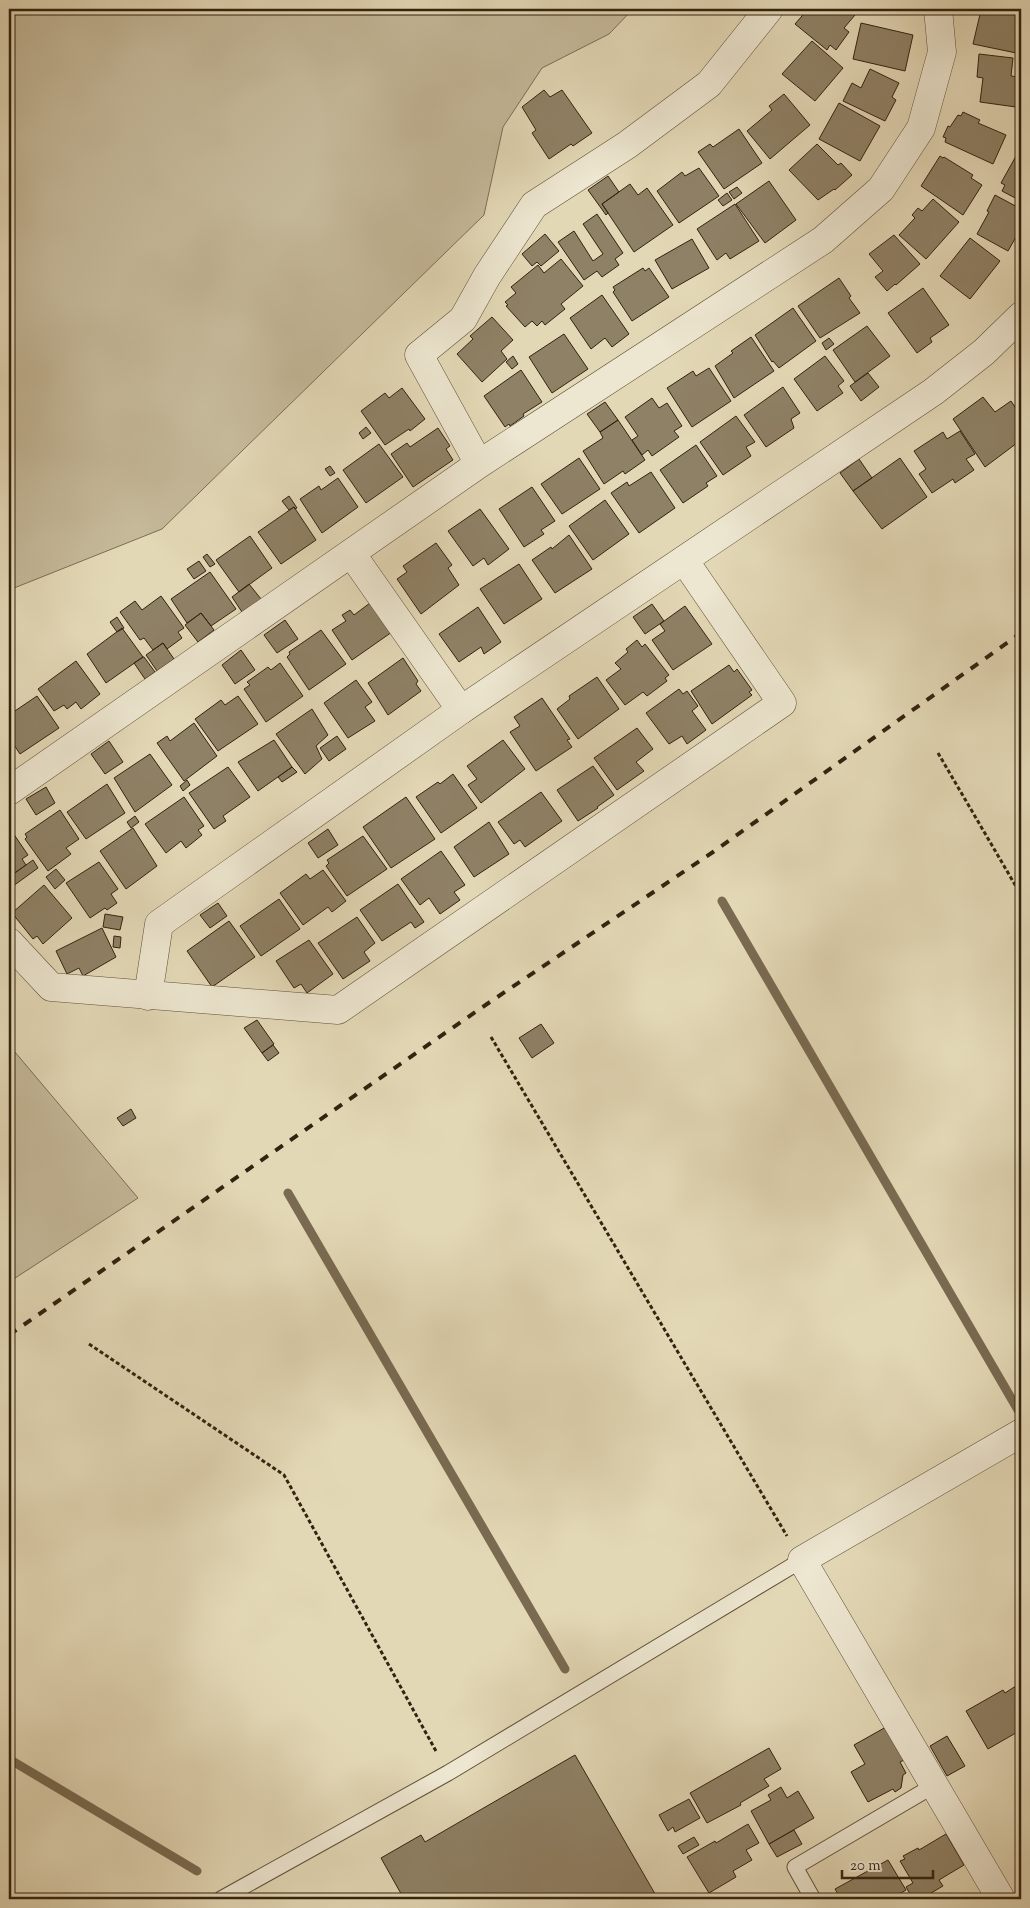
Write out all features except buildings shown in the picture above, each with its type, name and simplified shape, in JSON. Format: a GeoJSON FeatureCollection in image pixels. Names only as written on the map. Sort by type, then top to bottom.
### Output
{"type":"FeatureCollection","features":[{"type":"Feature","properties":{"kind":"street"},"geometry":{"type":"LineString","coordinates":[[479,464],[419,355],[463,320],[487,276],[534,205],[627,145],[709,84],[769,9]]}},
{"type":"Feature","properties":{"kind":"street"},"geometry":{"type":"LineString","coordinates":[[9,791],[479,464],[823,240],[881,188],[921,128],[942,52],[938,9]]}},
{"type":"Feature","properties":{"kind":"street"},"geometry":{"type":"LineString","coordinates":[[148,996],[159,924],[461,710],[933,392],[984,352],[1021,316]]}},
{"type":"Feature","properties":{"kind":"street"},"geometry":{"type":"LineString","coordinates":[[351,553],[461,710]]}},
{"type":"Feature","properties":{"kind":"street"},"geometry":{"type":"LineString","coordinates":[[9,942],[51,987],[338,1010],[782,703],[684,560]]}},
{"type":"Feature","properties":{"kind":"street"},"geometry":{"type":"LineString","coordinates":[[1001,1899],[802,1560],[1021,1433]]}},
{"type":"Feature","properties":{"kind":"lane"},"geometry":{"type":"LineString","coordinates":[[221,1899],[448,1773],[802,1560]]}},
{"type":"Feature","properties":{"kind":"lane"},"geometry":{"type":"LineString","coordinates":[[813,1899],[794,1866],[933,1786]]}},
{"type":"Feature","properties":{"kind":"path"},"geometry":{"type":"LineString","coordinates":[[938,753],[1021,895]]}},
{"type":"Feature","properties":{"kind":"path"},"geometry":{"type":"LineString","coordinates":[[491,1037],[802,1560]]}},
{"type":"Feature","properties":{"kind":"path"},"geometry":{"type":"LineString","coordinates":[[89,1344],[284,1475],[448,1773]]}},
{"type":"Feature","properties":{"kind":"shaded area"},"geometry":{"type":"Polygon","coordinates":[[[9,9],[633,9],[609,34],[542,68],[503,127],[484,215],[162,529],[9,590],[9,9]]]}},
{"type":"Feature","properties":{"kind":"shaded area"},"geometry":{"type":"Polygon","coordinates":[[[9,1045],[138,1198],[9,1282],[9,1045]]]}},
{"type":"Feature","properties":{"kind":"waterway"},"geometry":{"type":"LineString","coordinates":[[722,901],[1018,1410]]}},
{"type":"Feature","properties":{"kind":"waterway"},"geometry":{"type":"LineString","coordinates":[[288,1193],[565,1669]]}},
{"type":"Feature","properties":{"kind":"waterway"},"geometry":{"type":"LineString","coordinates":[[9,1759],[197,1871]]}},
{"type":"Feature","properties":{"kind":"railway"},"geometry":{"type":"LineString","coordinates":[[9,1335],[487,1004],[713,852],[1021,633]]}}]}
